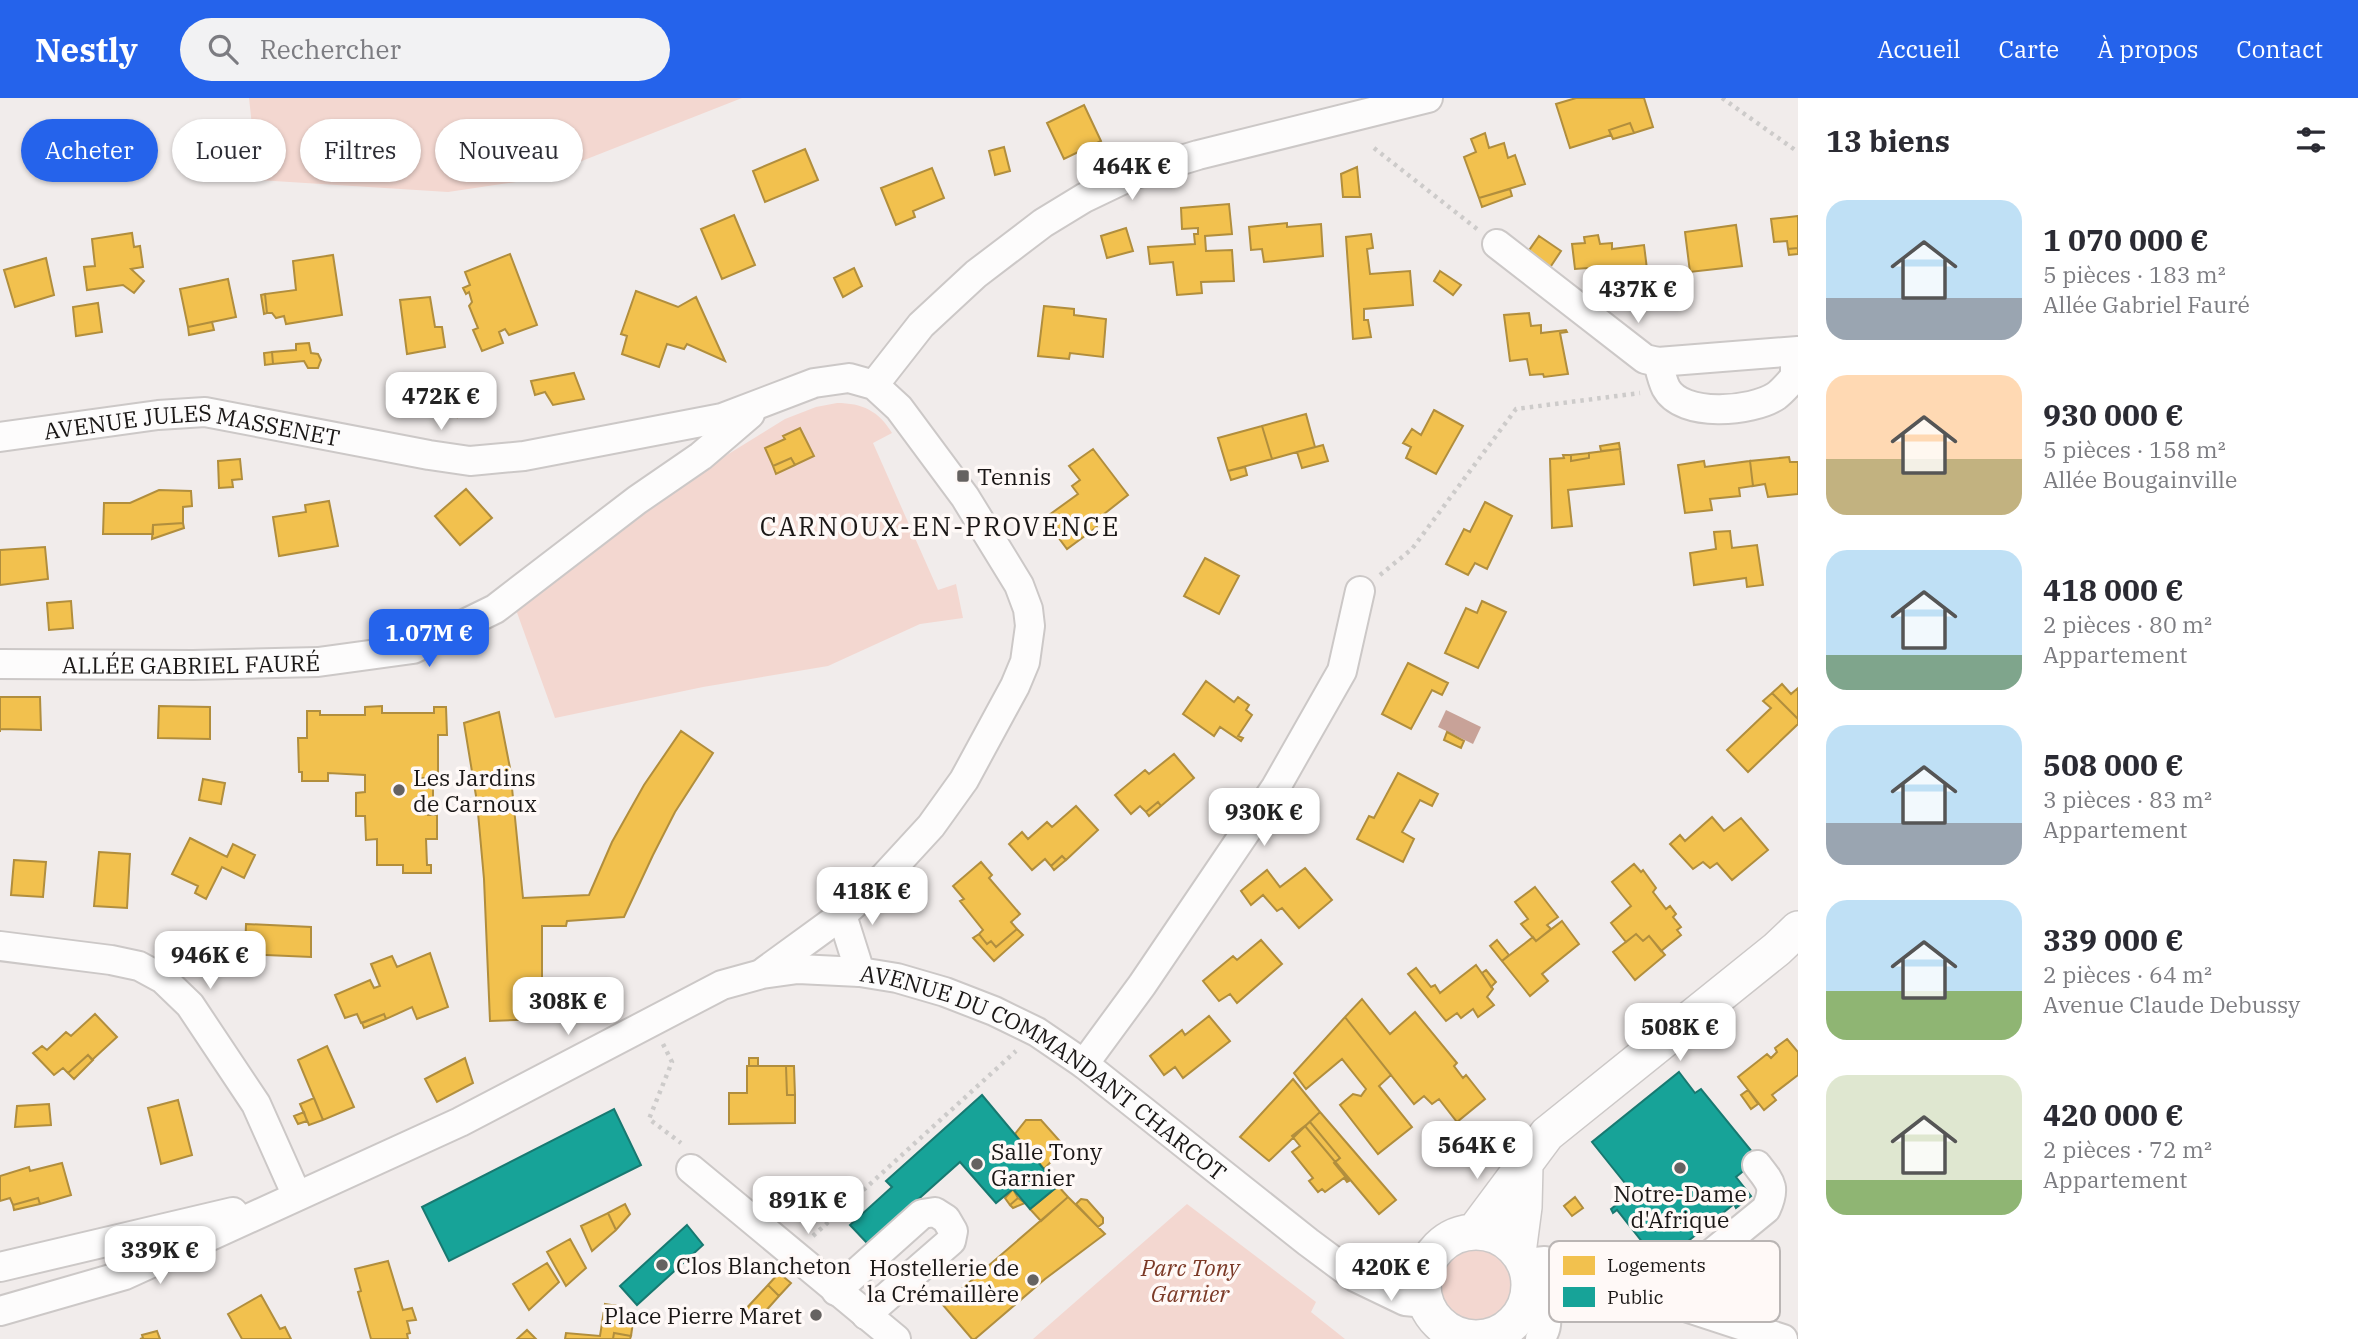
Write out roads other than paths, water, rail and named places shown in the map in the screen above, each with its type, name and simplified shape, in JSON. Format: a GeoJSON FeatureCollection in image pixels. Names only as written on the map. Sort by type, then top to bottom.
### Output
{"type":"FeatureCollection","features":[{"type":"Feature","properties":{"kind":"main road"},"geometry":{"type":"LineString","coordinates":[[1474,1232],[1547,1134],[1798,929]]}},
{"type":"Feature","properties":{"kind":"main road"},"geometry":{"type":"LineString","coordinates":[[1525,1165],[1524,1207],[1525,1273],[1525,1305],[1517,1319],[1492,1336],[1459,1336],[1444,1328],[1427,1307],[1431,1256],[1442,1243],[1457,1235],[1474,1232],[1499,1237],[1510,1244],[1525,1273]]}},
{"type":"Feature","properties":{"kind":"street"},"geometry":{"type":"LineString","coordinates":[[762,974],[842,915],[885,876],[931,826],[964,780],[1015,686],[1025,662],[1030,626],[1028,609],[1019,585],[965,497],[899,408],[874,384],[921,325],[976,274],[1043,223],[1084,198],[1132,175],[1198,155],[1428,98]]}},
{"type":"Feature","properties":{"kind":"street"},"geometry":{"type":"LineString","coordinates":[[1497,244],[1645,359],[1658,362],[1797,352],[1795,377],[1775,397],[1740,408],[1703,409],[1678,400],[1666,390],[1658,362]]}},
{"type":"Feature","properties":{"kind":"street","name":"AVENUE JULES MASSENET"},"geometry":{"type":"LineString","coordinates":[[0,437],[158,415],[205,412],[429,456],[470,461],[524,456],[708,421],[814,383],[849,378],[874,384]]}},
{"type":"Feature","properties":{"kind":"street","name":"ALLÉE GABRIEL FAURÉ"},"geometry":{"type":"LineString","coordinates":[[0,664],[193,665],[318,662],[414,649],[495,609],[637,500],[701,456],[764,402]]}},
{"type":"Feature","properties":{"kind":"street"},"geometry":{"type":"LineString","coordinates":[[1084,1064],[1142,985],[1276,787],[1342,671],[1360,591]]}},
{"type":"Feature","properties":{"kind":"street","name":"AVENUE DU COMMANDANT CHARCOT"},"geometry":{"type":"LineString","coordinates":[[842,915],[860,972],[897,978],[945,992],[1037,1032],[1084,1064],[1355,1277],[1384,1279],[1427,1307]]}},
{"type":"Feature","properties":{"kind":"street"},"geometry":{"type":"LineString","coordinates":[[0,946],[111,960],[139,966],[163,979],[190,1005],[256,1104],[297,1196]]}},
{"type":"Feature","properties":{"kind":"street"},"geometry":{"type":"LineString","coordinates":[[0,1311],[125,1275],[460,1122],[722,985],[762,974],[798,969],[860,972]]}},
{"type":"Feature","properties":{"kind":"street"},"geometry":{"type":"LineString","coordinates":[[1727,1241],[1766,1209],[1772,1197],[1772,1184],[1757,1165]]}},
{"type":"Feature","properties":{"kind":"street"},"geometry":{"type":"LineString","coordinates":[[691,1170],[896,1339]]}},
{"type":"Feature","properties":{"kind":"street"},"geometry":{"type":"LineString","coordinates":[[0,1267],[297,1196]]}},
{"type":"Feature","properties":{"kind":"street"},"geometry":{"type":"LineString","coordinates":[[836,1291],[922,1214],[935,1212],[946,1219],[953,1231],[951,1241],[866,1315]]}},
{"type":"Feature","properties":{"kind":"street"},"geometry":{"type":"LineString","coordinates":[[104,1244],[131,1250],[132,1267],[125,1275]]}},
{"type":"Feature","properties":{"kind":"street"},"geometry":{"type":"LineString","coordinates":[[1525,1273],[1549,1274]]}},
{"type":"Feature","properties":{"kind":"street"},"geometry":{"type":"LineString","coordinates":[[1525,1273],[1546,1312],[1548,1326],[1540,1339]]}},
{"type":"Feature","properties":{"kind":"street"},"geometry":{"type":"LineString","coordinates":[[1731,1322],[1783,1339]]}},
{"type":"Feature","properties":{"kind":"place","name":"Tennis"},"geometry":{"type":"Point","coordinates":[963,476]}},
{"type":"Feature","properties":{"kind":"place","name":"Les Jardins de Carnoux"},"geometry":{"type":"Point","coordinates":[399,790]}},
{"type":"Feature","properties":{"kind":"place","name":"Salle Tony Garnier"},"geometry":{"type":"Point","coordinates":[977,1164]}},
{"type":"Feature","properties":{"kind":"place","name":"Notre-Dame d'Afrique"},"geometry":{"type":"Point","coordinates":[1680,1168]}},
{"type":"Feature","properties":{"kind":"place","name":"Clos Blancheton"},"geometry":{"type":"Point","coordinates":[662,1265]}},
{"type":"Feature","properties":{"kind":"place","name":"Hostellerie de la Crémaillère"},"geometry":{"type":"Point","coordinates":[1033,1280]}},
{"type":"Feature","properties":{"kind":"place","name":"Place Pierre Maret"},"geometry":{"type":"Point","coordinates":[816,1315]}},
{"type":"Feature","properties":{"kind":"district","name":"CARNOUX-EN-PROVENCE"},"geometry":{"type":"Point","coordinates":[940,526]}},
{"type":"Feature","properties":{"kind":"park label","name":"Parc Tony Garnier"},"geometry":{"type":"Point","coordinates":[1190,1280]}}]}
